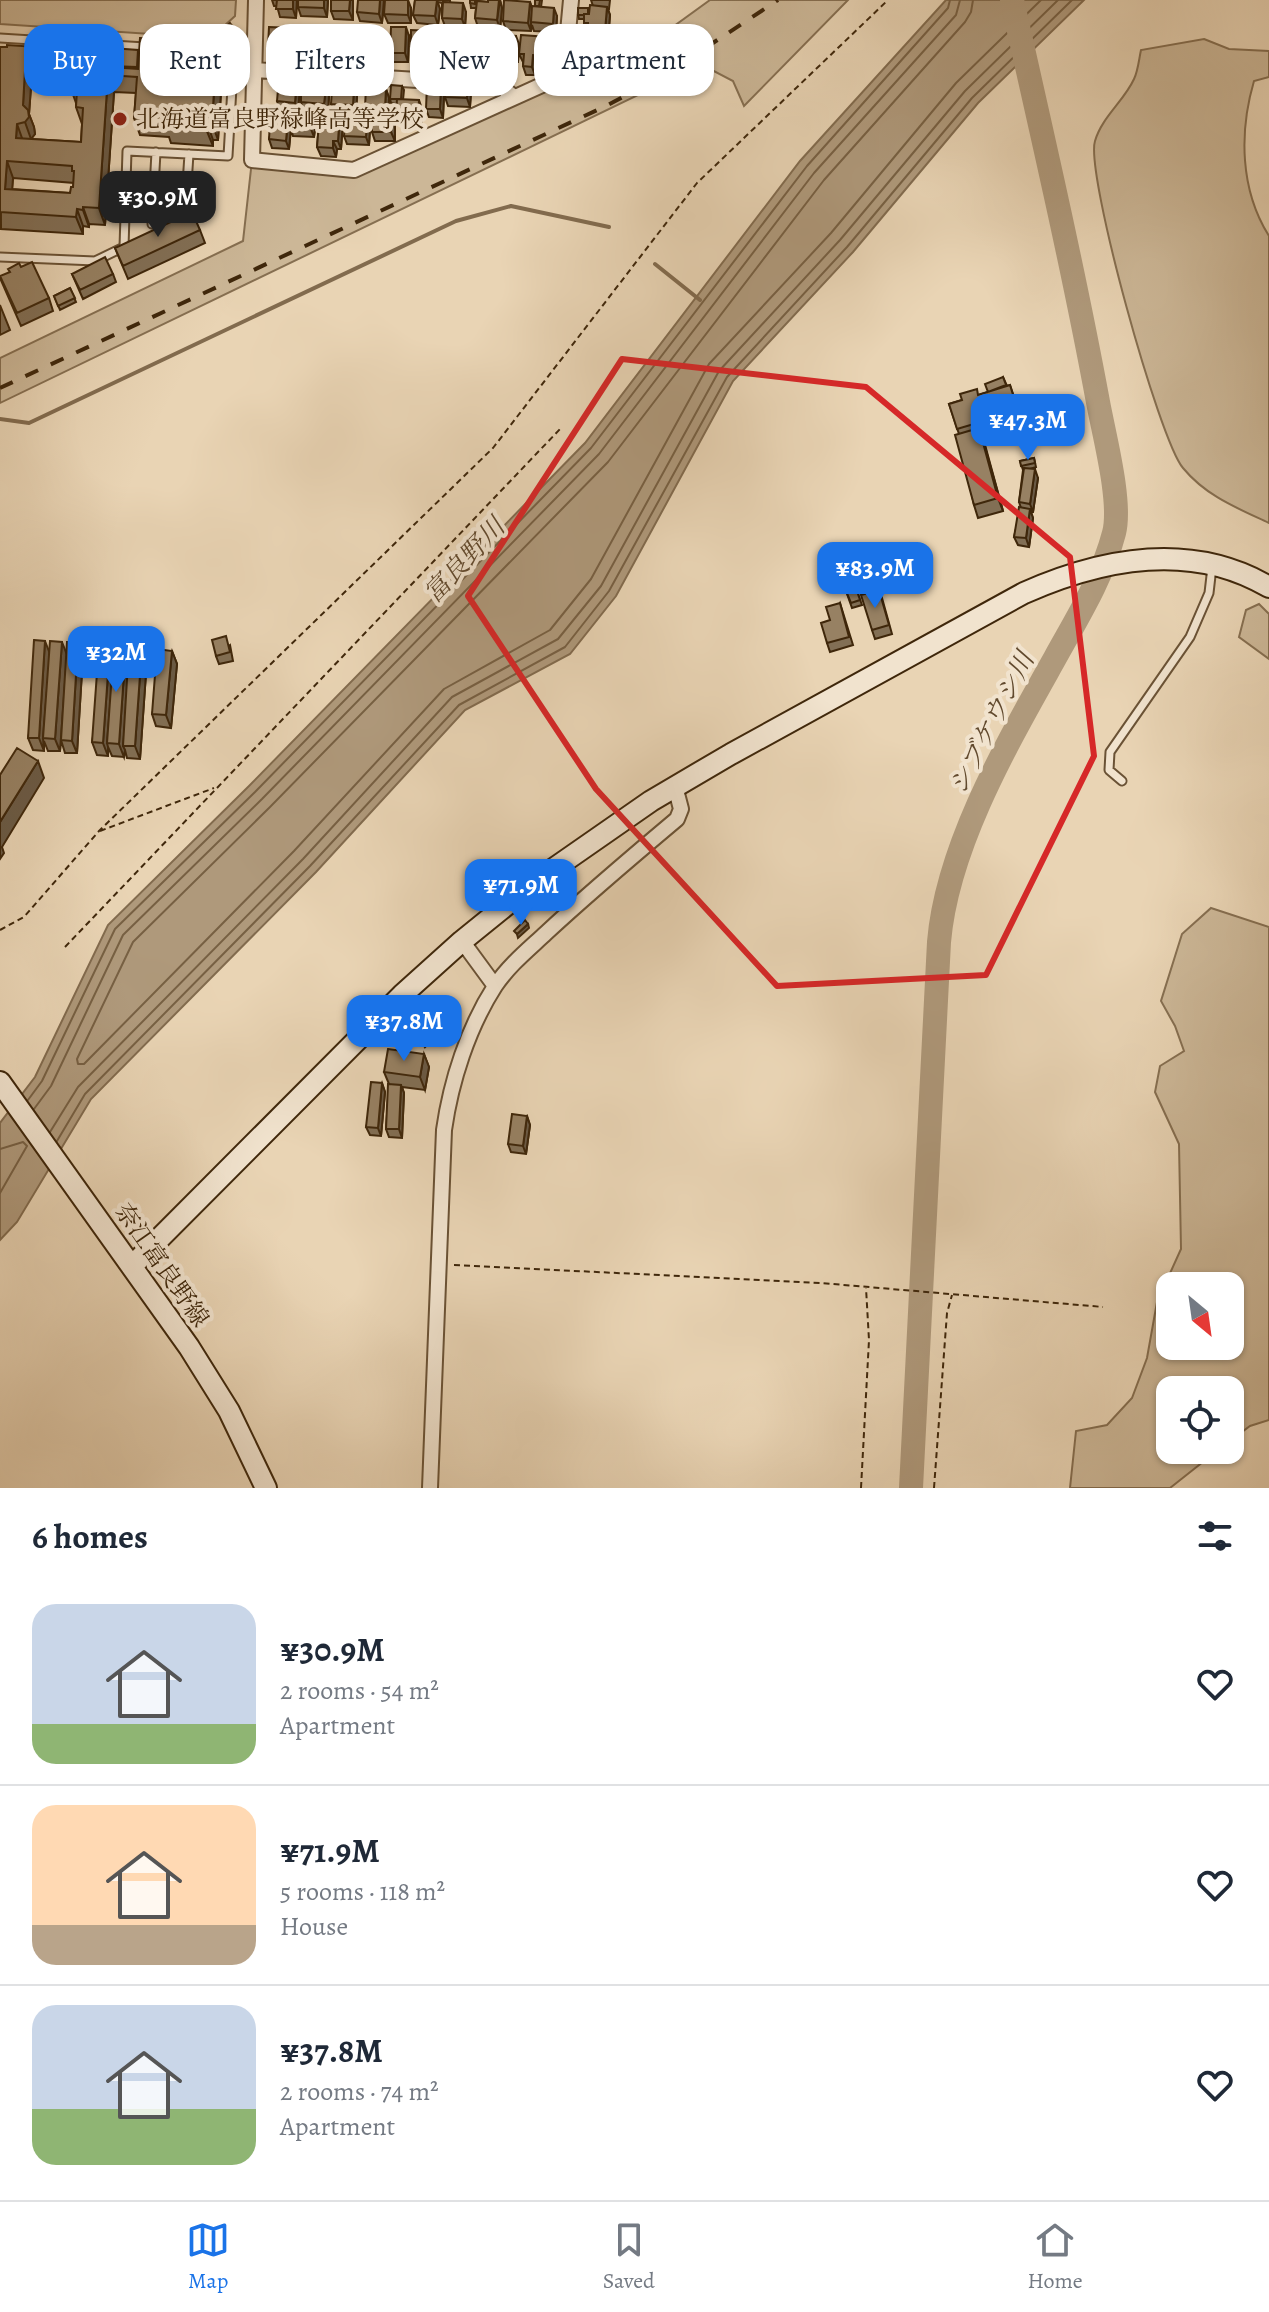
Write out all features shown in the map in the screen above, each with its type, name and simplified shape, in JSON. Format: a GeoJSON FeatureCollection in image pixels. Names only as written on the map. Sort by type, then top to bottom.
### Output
{"type":"FeatureCollection","features":[{"type":"Feature","properties":{"kind":"street"},"geometry":{"type":"LineString","coordinates":[[256,0],[252,160],[354,170],[564,75],[571,0]]}},
{"type":"Feature","properties":{"kind":"street"},"geometry":{"type":"LineString","coordinates":[[255,62],[499,85],[514,97]]}},
{"type":"Feature","properties":{"kind":"street"},"geometry":{"type":"LineString","coordinates":[[132,1266],[402,995],[462,941],[572,855],[675,786],[1012,600],[1052,581],[1109,564],[1153,559],[1213,565],[1269,587]]}},
{"type":"Feature","properties":{"kind":"street"},"geometry":{"type":"LineString","coordinates":[[430,1488],[444,1130],[448,1102],[472,1031],[495,986],[510,967],[677,819],[681,809],[675,786]]}},
{"type":"Feature","properties":{"kind":"street"},"geometry":{"type":"LineString","coordinates":[[462,941],[495,986]]}},
{"type":"Feature","properties":{"kind":"street","name":"奈江富良野線"},"geometry":{"type":"LineString","coordinates":[[0,1082],[213,1384],[266,1488]]}},
{"type":"Feature","properties":{"kind":"lane"},"geometry":{"type":"LineString","coordinates":[[0,38],[140,47]]}},
{"type":"Feature","properties":{"kind":"lane"},"geometry":{"type":"LineString","coordinates":[[250,60],[255,62]]}},
{"type":"Feature","properties":{"kind":"lane"},"geometry":{"type":"LineString","coordinates":[[0,257],[95,261],[124,247],[127,151],[228,156],[231,96]]}},
{"type":"Feature","properties":{"kind":"lane"},"geometry":{"type":"LineString","coordinates":[[152,224],[156,152]]}},
{"type":"Feature","properties":{"kind":"lane"},"geometry":{"type":"LineString","coordinates":[[185,215],[189,154]]}},
{"type":"Feature","properties":{"kind":"lane"},"geometry":{"type":"LineString","coordinates":[[1122,781],[1109,770],[1110,752],[1190,637],[1209,593],[1213,565]]}},
{"type":"Feature","properties":{"kind":"path"},"geometry":{"type":"LineString","coordinates":[[0,930],[24,917],[99,831],[493,448],[697,183],[888,0]]}},
{"type":"Feature","properties":{"kind":"path"},"geometry":{"type":"LineString","coordinates":[[65,947],[561,428]]}},
{"type":"Feature","properties":{"kind":"path"},"geometry":{"type":"LineString","coordinates":[[99,831],[218,787]]}},
{"type":"Feature","properties":{"kind":"path"},"geometry":{"type":"LineString","coordinates":[[438,1264],[873,1287],[1103,1307]]}},
{"type":"Feature","properties":{"kind":"path"},"geometry":{"type":"LineString","coordinates":[[861,1488],[869,1340],[866,1287]]}},
{"type":"Feature","properties":{"kind":"path"},"geometry":{"type":"LineString","coordinates":[[934,1488],[947,1313],[952,1295]]}},
{"type":"Feature","properties":{"kind":"highlighted area"},"geometry":{"type":"Polygon","coordinates":[[[622,359],[866,387],[1070,557],[1094,756],[986,975],[777,986],[596,789],[468,596],[622,359]]]}},
{"type":"Feature","properties":{"kind":"shaded area"},"geometry":{"type":"Polygon","coordinates":[[[0,0],[236,0],[235,16],[226,24],[140,24],[140,33],[124,32],[124,24],[0,24],[0,0]]]}},
{"type":"Feature","properties":{"kind":"shaded area"},"geometry":{"type":"Polygon","coordinates":[[[710,0],[848,0],[744,106],[733,81],[714,71],[714,24],[677,24],[710,0]]]}},
{"type":"Feature","properties":{"kind":"shaded area"},"geometry":{"type":"Polygon","coordinates":[[[1204,39],[1229,49],[1269,51],[1269,77],[1254,81],[1249,100],[1245,160],[1252,200],[1269,236],[1269,523],[1202,486],[1183,468],[1172,447],[1126,306],[1095,163],[1098,132],[1134,79],[1141,50],[1204,39]]]}},
{"type":"Feature","properties":{"kind":"shaded area"},"geometry":{"type":"Polygon","coordinates":[[[534,89],[534,96],[636,96],[0,403],[0,358],[243,241],[252,160],[354,170],[534,89]]]}},
{"type":"Feature","properties":{"kind":"shaded area"},"geometry":{"type":"Polygon","coordinates":[[[1259,604],[1269,614],[1269,659],[1239,637],[1246,610],[1259,604]]]}},
{"type":"Feature","properties":{"kind":"shaded area"},"geometry":{"type":"Polygon","coordinates":[[[1211,908],[1269,927],[1269,1420],[1244,1430],[1244,1376],[1156,1376],[1156,1464],[1200,1464],[1170,1488],[1070,1488],[1076,1431],[1107,1425],[1132,1398],[1147,1358],[1156,1308],[1156,1360],[1244,1360],[1244,1272],[1171,1272],[1181,1249],[1179,1144],[1155,1092],[1160,1066],[1184,1051],[1161,1001],[1182,934],[1211,908]]]}},
{"type":"Feature","properties":{"kind":"water"},"geometry":{"type":"Polygon","coordinates":[[[946,0],[1084,0],[978,103],[853,252],[733,381],[616,596],[570,654],[465,710],[316,872],[91,1099],[17,1222],[0,1240],[0,1123],[35,1077],[108,925],[249,786],[585,443],[800,161],[946,0]]]}},
{"type":"Feature","properties":{"kind":"building"},"geometry":{"type":"Polygon","coordinates":[[[277,0],[293,0],[293,9],[276,9],[277,0]]]}},
{"type":"Feature","properties":{"kind":"building"},"geometry":{"type":"Polygon","coordinates":[[[298,0],[324,0],[324,8],[298,7],[298,0]]]}},
{"type":"Feature","properties":{"kind":"building"},"geometry":{"type":"Polygon","coordinates":[[[331,0],[350,0],[349,11],[331,11],[331,0]]]}},
{"type":"Feature","properties":{"kind":"building"},"geometry":{"type":"Polygon","coordinates":[[[358,0],[380,0],[379,14],[357,12],[358,0]]]}},
{"type":"Feature","properties":{"kind":"building"},"geometry":{"type":"Polygon","coordinates":[[[385,0],[408,0],[408,15],[384,14],[385,0]]]}},
{"type":"Feature","properties":{"kind":"building"},"geometry":{"type":"Polygon","coordinates":[[[415,0],[437,0],[435,16],[413,15],[415,0]]]}},
{"type":"Feature","properties":{"kind":"building"},"geometry":{"type":"Polygon","coordinates":[[[499,0],[497,20],[475,18],[477,1],[499,0]]]}},
{"type":"Feature","properties":{"kind":"building"},"geometry":{"type":"Polygon","coordinates":[[[504,0],[530,2],[528,23],[503,21],[504,0]]]}},
{"type":"Feature","properties":{"kind":"building"},"geometry":{"type":"Polygon","coordinates":[[[443,2],[463,3],[462,19],[442,18],[443,2]]]}},
{"type":"Feature","properties":{"kind":"building"},"geometry":{"type":"Polygon","coordinates":[[[590,5],[607,7],[606,24],[584,23],[584,14],[589,14],[590,5]]]}},
{"type":"Feature","properties":{"kind":"building"},"geometry":{"type":"Polygon","coordinates":[[[532,6],[554,8],[553,24],[531,22],[532,6]]]}},
{"type":"Feature","properties":{"kind":"building"},"geometry":{"type":"Polygon","coordinates":[[[578,8],[588,8],[588,14],[578,15],[578,8]]]}},
{"type":"Feature","properties":{"kind":"building"},"geometry":{"type":"Polygon","coordinates":[[[394,27],[406,27],[405,53],[394,53],[394,27]]]}},
{"type":"Feature","properties":{"kind":"building"},"geometry":{"type":"Polygon","coordinates":[[[521,35],[534,36],[532,67],[523,66],[524,54],[519,54],[521,35]]]}},
{"type":"Feature","properties":{"kind":"building"},"geometry":{"type":"Polygon","coordinates":[[[140,38],[140,96],[214,96],[212,123],[207,123],[206,129],[165,126],[165,120],[134,118],[137,77],[124,76],[124,68],[138,69],[140,38]]]}},
{"type":"Feature","properties":{"kind":"building"},"geometry":{"type":"Polygon","coordinates":[[[24,46],[23,105],[29,117],[17,124],[16,138],[81,142],[83,108],[76,107],[77,96],[107,96],[99,208],[77,209],[76,217],[0,212],[0,47],[24,46]],[[7,161],[5,189],[70,193],[73,187],[72,166],[7,161]]]}},
{"type":"Feature","properties":{"kind":"building"},"geometry":{"type":"Polygon","coordinates":[[[124,49],[138,50],[137,67],[124,67],[124,49]]]}},
{"type":"Feature","properties":{"kind":"building"},"geometry":{"type":"Polygon","coordinates":[[[394,85],[402,86],[401,99],[390,99],[394,96],[394,85]]]}},
{"type":"Feature","properties":{"kind":"building"},"geometry":{"type":"Polygon","coordinates":[[[277,96],[296,96],[295,103],[277,101],[277,96]]]}},
{"type":"Feature","properties":{"kind":"building"},"geometry":{"type":"Polygon","coordinates":[[[301,96],[325,96],[324,104],[301,102],[301,96]]]}},
{"type":"Feature","properties":{"kind":"building"},"geometry":{"type":"Polygon","coordinates":[[[332,96],[354,96],[353,105],[331,104],[332,96]]]}},
{"type":"Feature","properties":{"kind":"building"},"geometry":{"type":"Polygon","coordinates":[[[366,96],[386,96],[385,108],[365,107],[366,96]]]}},
{"type":"Feature","properties":{"kind":"building"},"geometry":{"type":"Polygon","coordinates":[[[427,96],[441,96],[440,109],[426,109],[427,96]]]}},
{"type":"Feature","properties":{"kind":"building"},"geometry":{"type":"Polygon","coordinates":[[[397,99],[419,100],[418,117],[396,116],[397,99]]]}},
{"type":"Feature","properties":{"kind":"building"},"geometry":{"type":"Polygon","coordinates":[[[271,107],[289,108],[286,141],[269,139],[271,107]]]}},
{"type":"Feature","properties":{"kind":"building"},"geometry":{"type":"Polygon","coordinates":[[[292,109],[313,111],[311,129],[290,127],[292,109]]]}},
{"type":"Feature","properties":{"kind":"building"},"geometry":{"type":"Polygon","coordinates":[[[320,111],[340,112],[338,141],[333,141],[333,148],[317,147],[320,111]]]}},
{"type":"Feature","properties":{"kind":"building"},"geometry":{"type":"Polygon","coordinates":[[[372,117],[391,117],[391,132],[372,132],[372,117]]]}},
{"type":"Feature","properties":{"kind":"building"},"geometry":{"type":"Polygon","coordinates":[[[345,120],[367,121],[366,137],[344,136],[345,120]]]}},
{"type":"Feature","properties":{"kind":"building"},"geometry":{"type":"Polygon","coordinates":[[[192,212],[200,230],[123,266],[115,248],[192,212]]]}},
{"type":"Feature","properties":{"kind":"building"},"geometry":{"type":"Polygon","coordinates":[[[105,257],[113,274],[80,290],[72,274],[105,257]]]}},
{"type":"Feature","properties":{"kind":"building"},"geometry":{"type":"Polygon","coordinates":[[[32,262],[49,298],[17,313],[0,276],[19,263],[21,267],[32,262]]]}},
{"type":"Feature","properties":{"kind":"building"},"geometry":{"type":"Polygon","coordinates":[[[70,288],[75,298],[58,306],[54,296],[70,288]]]}},
{"type":"Feature","properties":{"kind":"building"},"geometry":{"type":"Polygon","coordinates":[[[1003,377],[1006,385],[988,392],[985,384],[1003,377]]]}},
{"type":"Feature","properties":{"kind":"building"},"geometry":{"type":"Polygon","coordinates":[[[1010,385],[1018,411],[957,429],[949,404],[962,400],[960,394],[977,389],[978,395],[1010,385]]]}},
{"type":"Feature","properties":{"kind":"building"},"geometry":{"type":"Polygon","coordinates":[[[979,428],[998,498],[974,505],[955,435],[979,428]]]}},
{"type":"Feature","properties":{"kind":"building"},"geometry":{"type":"Polygon","coordinates":[[[1034,458],[1035,463],[1021,466],[1020,461],[1034,458]]]}},
{"type":"Feature","properties":{"kind":"building"},"geometry":{"type":"Polygon","coordinates":[[[1024,468],[1035,469],[1030,504],[1019,502],[1024,468]]]}},
{"type":"Feature","properties":{"kind":"building"},"geometry":{"type":"Polygon","coordinates":[[[1019,507],[1030,509],[1026,538],[1014,537],[1019,507]]]}},
{"type":"Feature","properties":{"kind":"building"},"geometry":{"type":"Polygon","coordinates":[[[856,588],[860,600],[851,603],[846,591],[856,588]]]}},
{"type":"Feature","properties":{"kind":"building"},"geometry":{"type":"Polygon","coordinates":[[[879,590],[889,625],[872,630],[861,595],[879,590]]]}},
{"type":"Feature","properties":{"kind":"building"},"geometry":{"type":"Polygon","coordinates":[[[840,603],[849,637],[827,643],[821,623],[830,620],[826,607],[840,603]]]}},
{"type":"Feature","properties":{"kind":"building"},"geometry":{"type":"Polygon","coordinates":[[[226,636],[230,652],[216,656],[212,640],[226,636]]]}},
{"type":"Feature","properties":{"kind":"building"},"geometry":{"type":"Polygon","coordinates":[[[34,640],[45,641],[39,738],[28,738],[34,640]]]}},
{"type":"Feature","properties":{"kind":"building"},"geometry":{"type":"Polygon","coordinates":[[[50,641],[62,642],[55,739],[43,738],[50,641]]]}},
{"type":"Feature","properties":{"kind":"building"},"geometry":{"type":"Polygon","coordinates":[[[67,642],[78,642],[72,741],[61,740],[67,642]]]}},
{"type":"Feature","properties":{"kind":"building"},"geometry":{"type":"Polygon","coordinates":[[[99,645],[110,646],[103,743],[92,742],[99,645]]]}},
{"type":"Feature","properties":{"kind":"building"},"geometry":{"type":"Polygon","coordinates":[[[114,645],[126,646],[119,744],[107,743],[114,645]]]}},
{"type":"Feature","properties":{"kind":"building"},"geometry":{"type":"Polygon","coordinates":[[[129,646],[142,647],[135,746],[123,746],[129,646]]]}},
{"type":"Feature","properties":{"kind":"building"},"geometry":{"type":"Polygon","coordinates":[[[157,649],[172,651],[166,715],[152,714],[157,649]]]}},
{"type":"Feature","properties":{"kind":"building"},"geometry":{"type":"Polygon","coordinates":[[[17,748],[38,761],[0,822],[0,775],[17,748]]]}},
{"type":"Feature","properties":{"kind":"building"},"geometry":{"type":"Polygon","coordinates":[[[525,920],[528,924],[517,934],[514,931],[525,920]]]}},
{"type":"Feature","properties":{"kind":"building"},"geometry":{"type":"Polygon","coordinates":[[[439,1000],[450,1011],[422,1038],[409,1025],[439,1000]]]}},
{"type":"Feature","properties":{"kind":"building"},"geometry":{"type":"Polygon","coordinates":[[[388,1049],[424,1054],[420,1077],[384,1072],[388,1049]]]}},
{"type":"Feature","properties":{"kind":"building"},"geometry":{"type":"Polygon","coordinates":[[[371,1082],[382,1083],[378,1128],[366,1127],[371,1082]]]}},
{"type":"Feature","properties":{"kind":"building"},"geometry":{"type":"Polygon","coordinates":[[[388,1084],[401,1085],[399,1129],[386,1129],[388,1084]]]}},
{"type":"Feature","properties":{"kind":"building"},"geometry":{"type":"Polygon","coordinates":[[[512,1114],[527,1116],[523,1146],[508,1144],[512,1114]]]}},
{"type":"Feature","properties":{"kind":"waterway","name":"シブケウシ川"},"geometry":{"type":"LineString","coordinates":[[911,1488],[939,942],[944,906],[954,869],[982,796],[1096,582],[1109,550],[1116,520],[1111,468],[1088,351],[1012,0]]}},
{"type":"Feature","properties":{"kind":"waterway"},"geometry":{"type":"LineString","coordinates":[[0,419],[29,423],[456,221],[511,206],[609,227]]}},
{"type":"Feature","properties":{"kind":"waterway"},"geometry":{"type":"LineString","coordinates":[[655,264],[700,300]]}},
{"type":"Feature","properties":{"kind":"railway"},"geometry":{"type":"LineString","coordinates":[[0,388],[608,105],[669,72],[778,0]]}},
{"type":"Feature","properties":{"kind":"place","name":"北海道富良野緑峰高等学校"},"geometry":{"type":"Point","coordinates":[120,119]}},
{"type":"Feature","properties":{"kind":"water label","name":"富良野川"},"geometry":{"type":"Point","coordinates":[464,560]}}]}
